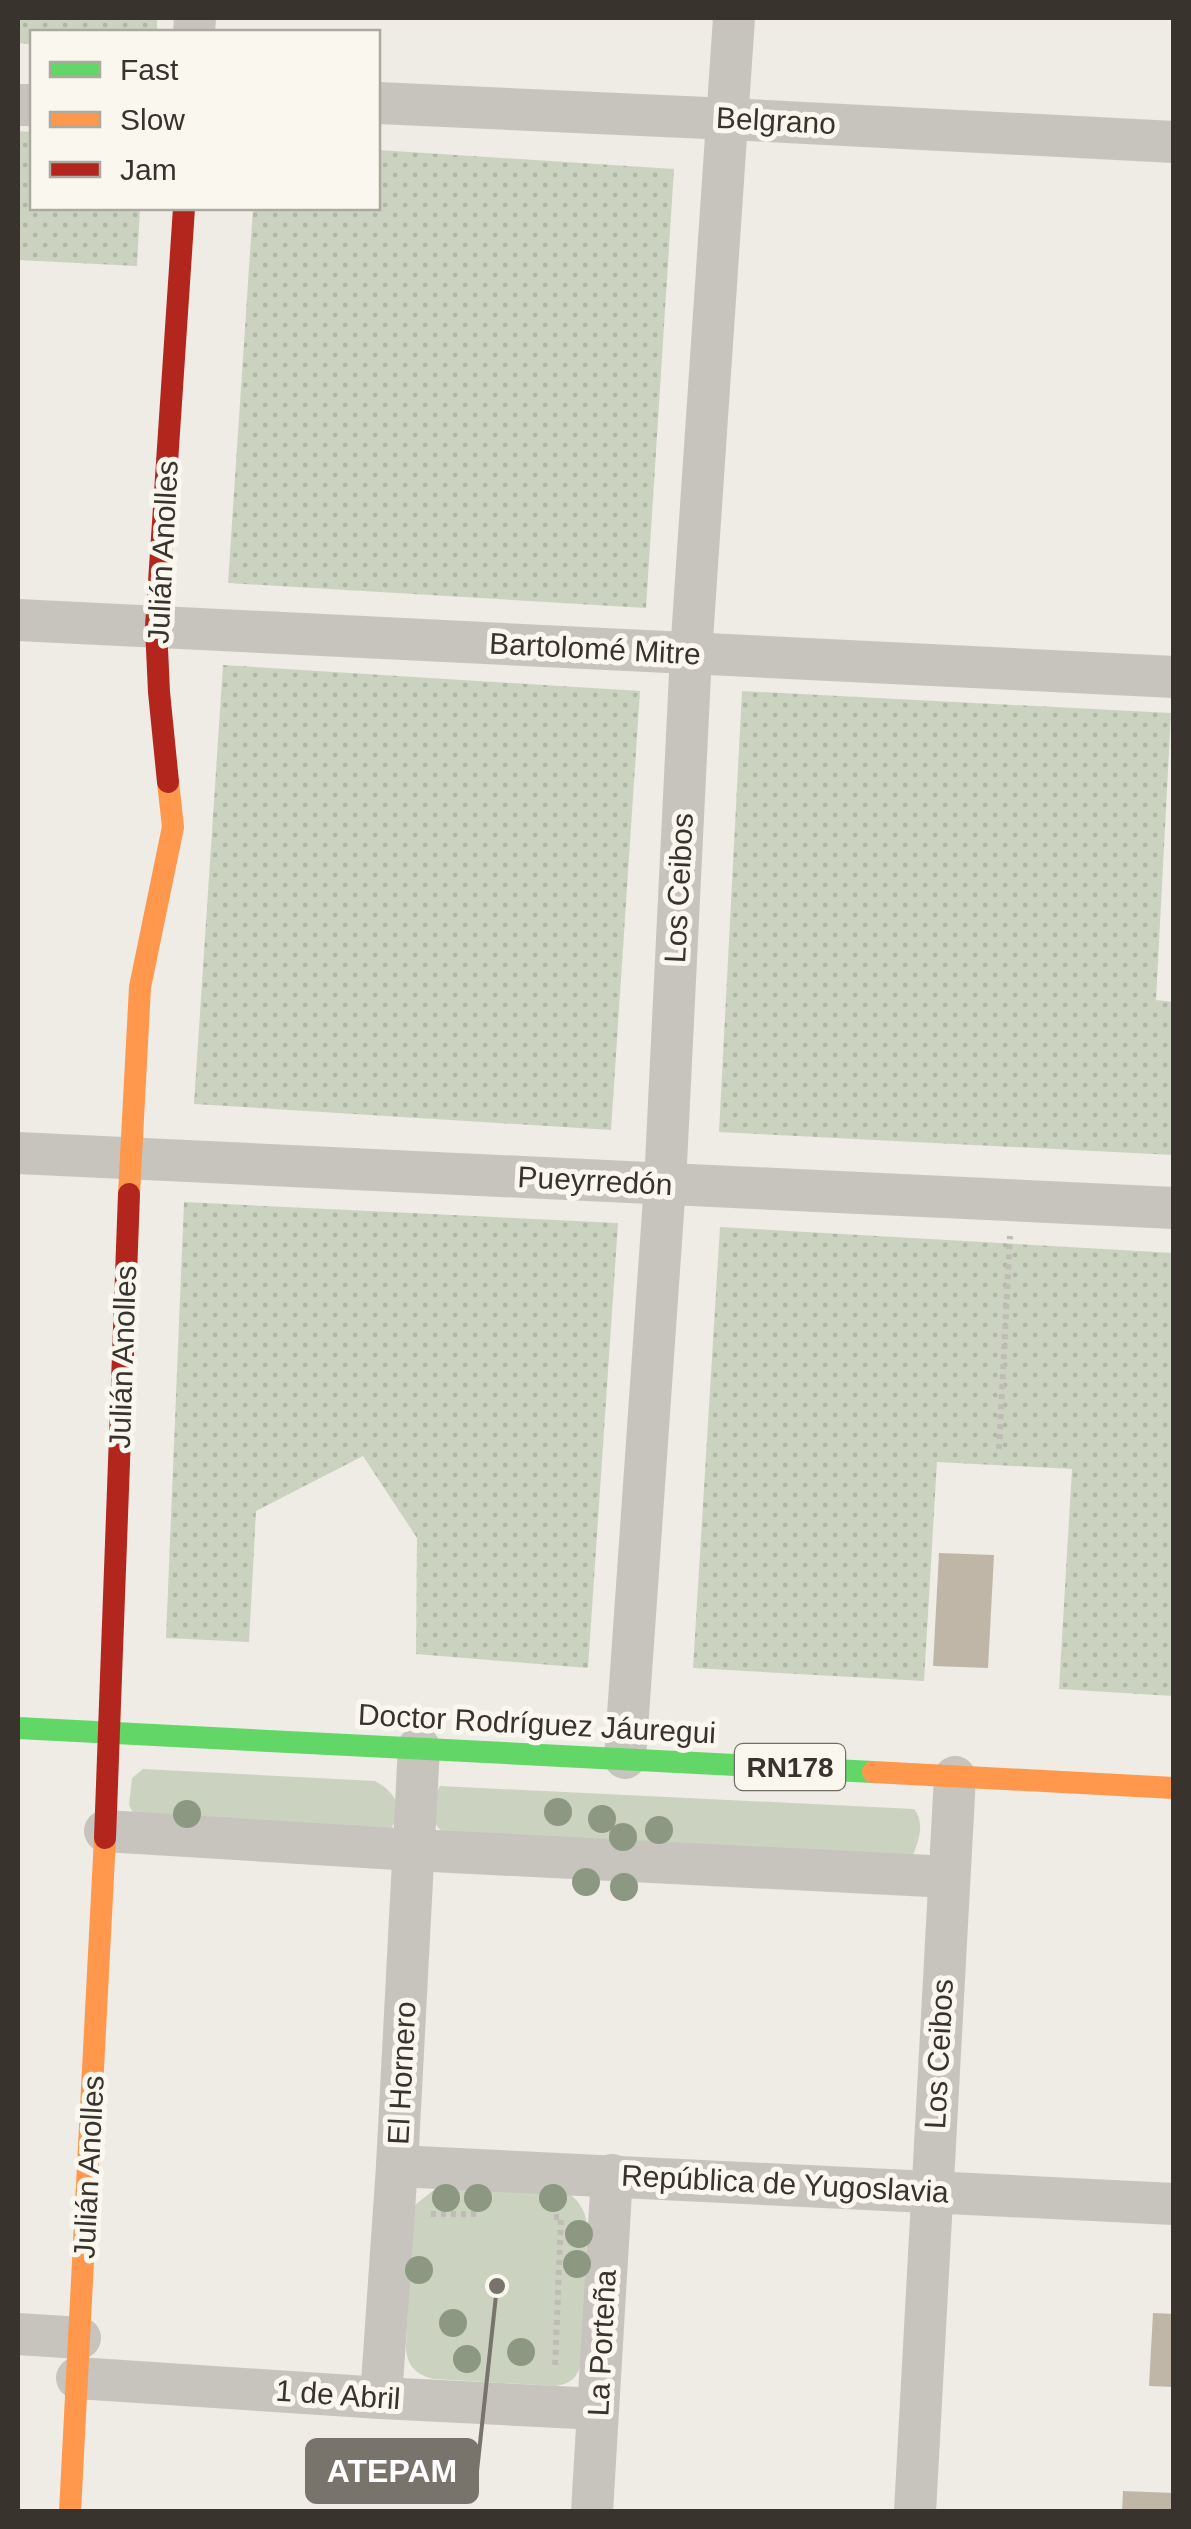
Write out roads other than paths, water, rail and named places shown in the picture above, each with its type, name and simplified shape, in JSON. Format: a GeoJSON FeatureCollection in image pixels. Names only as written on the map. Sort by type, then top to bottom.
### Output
{"type":"FeatureCollection","features":[{"type":"Feature","properties":{"kind":"street","name":"Los Ceibos"},"geometry":{"type":"LineString","coordinates":[[625,1758],[665,1184],[691,654],[734,18]]}},
{"type":"Feature","properties":{"kind":"street","name":"Belgrano"},"geometry":{"type":"LineString","coordinates":[[380,103],[1174,142]]}},
{"type":"Feature","properties":{"kind":"street","name":"Julián Anolles"},"geometry":{"type":"LineString","coordinates":[[70,2512],[105,1830],[140,987],[173,827],[156,627],[184,210]]}},
{"type":"Feature","properties":{"kind":"street","name":"Bartolomé Mitre"},"geometry":{"type":"LineString","coordinates":[[18,620],[1174,676]]}},
{"type":"Feature","properties":{"kind":"street","name":"Pueyrredón"},"geometry":{"type":"LineString","coordinates":[[18,1153],[1174,1208]]}},
{"type":"Feature","properties":{"kind":"street","name":"Doctor Rodríguez Jáuregui"},"geometry":{"type":"LineString","coordinates":[[18,1728],[1174,1788]]}},
{"type":"Feature","properties":{"kind":"street","name":"El Hornero"},"geometry":{"type":"LineString","coordinates":[[381,2398],[419,1747]]}},
{"type":"Feature","properties":{"kind":"street","name":"Los Ceibos"},"geometry":{"type":"LineString","coordinates":[[915,2512],[955,1776]]}},
{"type":"Feature","properties":{"kind":"street"},"geometry":{"type":"LineString","coordinates":[[105,1830],[948,1877]]}},
{"type":"Feature","properties":{"kind":"street","name":"República de Yugoslavia"},"geometry":{"type":"LineString","coordinates":[[397,2166],[1174,2204]]}},
{"type":"Feature","properties":{"kind":"street","name":"La Porteña"},"geometry":{"type":"LineString","coordinates":[[592,2512],[612,2176]]}},
{"type":"Feature","properties":{"kind":"street","name":"1 de Abril"},"geometry":{"type":"LineString","coordinates":[[18,2334],[79,2358],[381,2398],[598,2409]]}},
{"type":"Feature","properties":{"kind":"place","name":"ATEPAM"},"geometry":{"type":"Point","coordinates":[497,2286]}}]}
